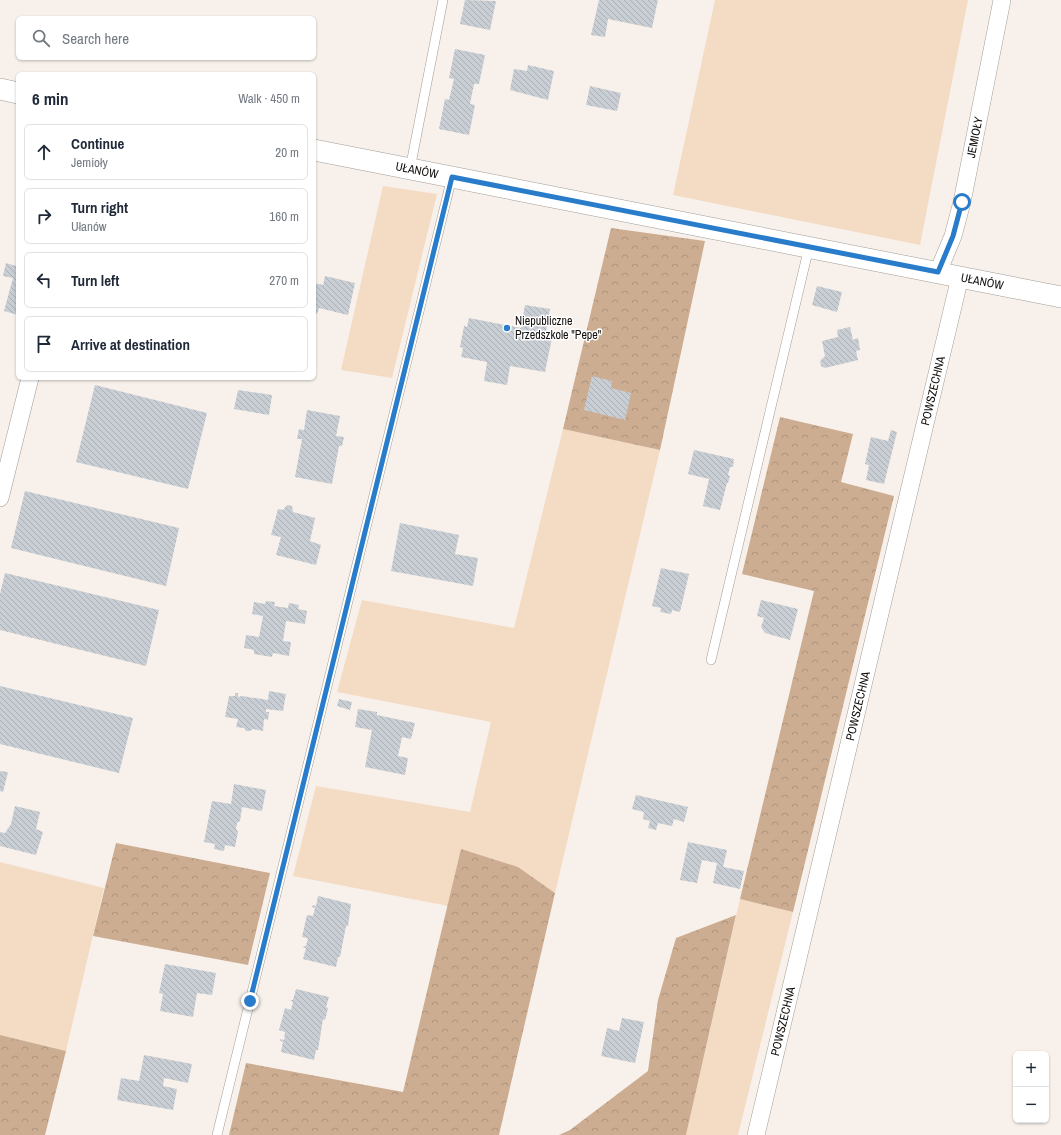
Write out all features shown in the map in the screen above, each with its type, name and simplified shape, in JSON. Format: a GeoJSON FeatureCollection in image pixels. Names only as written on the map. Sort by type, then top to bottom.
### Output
{"type":"FeatureCollection","features":[{"type":"Feature","properties":{"kind":"street","name":"JEMIOŁY"},"geometry":{"type":"LineString","coordinates":[[938,272],[953,236],[962,202],[1002,0]]}},
{"type":"Feature","properties":{"kind":"street"},"geometry":{"type":"LineString","coordinates":[[0,89],[16,92]]}},
{"type":"Feature","properties":{"kind":"street","name":"UŁANÓW"},"geometry":{"type":"LineString","coordinates":[[316,150],[1061,297]]}},
{"type":"Feature","properties":{"kind":"street","name":"POWSZECHNA"},"geometry":{"type":"LineString","coordinates":[[756,1135],[960,277]]}},
{"type":"Feature","properties":{"kind":"street"},"geometry":{"type":"LineString","coordinates":[[0,498],[30,380]]}},
{"type":"Feature","properties":{"kind":"lane"},"geometry":{"type":"LineString","coordinates":[[410,169],[443,0]]}},
{"type":"Feature","properties":{"kind":"lane"},"geometry":{"type":"LineString","coordinates":[[217,1135],[452,177]]}},
{"type":"Feature","properties":{"kind":"lane"},"geometry":{"type":"LineString","coordinates":[[711,660],[809,247]]}},
{"type":"Feature","properties":{"kind":"shaded area"},"geometry":{"type":"Polygon","coordinates":[[[715,0],[968,0],[920,245],[673,195],[715,0]]]}},
{"type":"Feature","properties":{"kind":"shaded area"},"geometry":{"type":"Polygon","coordinates":[[[383,186],[437,194],[392,378],[341,370],[383,186]]]}},
{"type":"Feature","properties":{"kind":"shaded area"},"geometry":{"type":"Polygon","coordinates":[[[563,429],[660,450],[555,893],[518,867],[461,850],[448,906],[293,876],[316,786],[470,812],[491,722],[337,692],[362,600],[514,628],[563,429]]]}},
{"type":"Feature","properties":{"kind":"shaded area"},"geometry":{"type":"Polygon","coordinates":[[[0,862],[104,888],[66,1051],[0,1035],[0,862]]]}},
{"type":"Feature","properties":{"kind":"shaded area"},"geometry":{"type":"Polygon","coordinates":[[[740,899],[793,912],[738,1135],[686,1135],[740,899]]]}},
{"type":"Feature","properties":{"kind":"green space"},"geometry":{"type":"Polygon","coordinates":[[[611,228],[705,241],[660,450],[563,429],[611,228]]]}},
{"type":"Feature","properties":{"kind":"green space"},"geometry":{"type":"Polygon","coordinates":[[[780,417],[853,434],[841,482],[894,496],[793,912],[740,899],[814,591],[742,574],[780,417]]]}},
{"type":"Feature","properties":{"kind":"green space"},"geometry":{"type":"Polygon","coordinates":[[[116,843],[270,873],[248,965],[93,936],[116,843]]]}},
{"type":"Feature","properties":{"kind":"green space"},"geometry":{"type":"Polygon","coordinates":[[[461,849],[518,867],[555,893],[499,1135],[229,1135],[246,1063],[403,1092],[461,849]]]}},
{"type":"Feature","properties":{"kind":"green space"},"geometry":{"type":"Polygon","coordinates":[[[736,915],[686,1135],[559,1135],[570,1130],[648,1071],[658,1000],[676,938],[736,915]]]}},
{"type":"Feature","properties":{"kind":"green space"},"geometry":{"type":"Polygon","coordinates":[[[0,1035],[66,1051],[45,1135],[0,1135],[0,1035]]]}},
{"type":"Feature","properties":{"kind":"building"},"geometry":{"type":"Polygon","coordinates":[[[465,0],[496,1],[490,30],[460,24],[465,0]]]}},
{"type":"Feature","properties":{"kind":"building"},"geometry":{"type":"Polygon","coordinates":[[[599,0],[658,0],[652,28],[608,19],[605,37],[591,35],[599,0]]]}},
{"type":"Feature","properties":{"kind":"building"},"geometry":{"type":"Polygon","coordinates":[[[455,49],[485,55],[479,84],[474,84],[470,104],[475,105],[469,135],[439,129],[445,99],[449,100],[454,79],[449,78],[455,49]]]}},
{"type":"Feature","properties":{"kind":"building"},"geometry":{"type":"Polygon","coordinates":[[[528,65],[554,71],[548,100],[510,90],[514,69],[527,71],[528,65]]]}},
{"type":"Feature","properties":{"kind":"building"},"geometry":{"type":"Polygon","coordinates":[[[590,86],[621,93],[617,111],[586,105],[590,86]]]}},
{"type":"Feature","properties":{"kind":"building"},"geometry":{"type":"Polygon","coordinates":[[[6,263],[16,266],[16,314],[4,311],[13,278],[3,276],[6,263]]]}},
{"type":"Feature","properties":{"kind":"building"},"geometry":{"type":"Polygon","coordinates":[[[325,276],[355,283],[348,315],[319,308],[316,314],[316,283],[323,285],[325,276]]]}},
{"type":"Feature","properties":{"kind":"building"},"geometry":{"type":"Polygon","coordinates":[[[817,286],[842,292],[837,312],[812,305],[817,286]]]}},
{"type":"Feature","properties":{"kind":"building"},"geometry":{"type":"Polygon","coordinates":[[[525,305],[550,309],[546,332],[553,333],[545,372],[510,366],[507,385],[484,381],[487,362],[461,357],[463,348],[460,347],[464,326],[467,327],[469,318],[521,328],[525,305]]]}},
{"type":"Feature","properties":{"kind":"building"},"geometry":{"type":"Polygon","coordinates":[[[850,327],[853,340],[858,338],[860,350],[856,351],[858,360],[825,368],[821,366],[820,361],[825,356],[822,341],[838,337],[837,330],[850,327]]]}},
{"type":"Feature","properties":{"kind":"building"},"geometry":{"type":"Polygon","coordinates":[[[592,376],[612,381],[611,388],[631,393],[625,420],[584,410],[592,376]]]}},
{"type":"Feature","properties":{"kind":"building"},"geometry":{"type":"Polygon","coordinates":[[[95,385],[207,413],[188,489],[76,462],[95,385]]]}},
{"type":"Feature","properties":{"kind":"building"},"geometry":{"type":"Polygon","coordinates":[[[238,390],[272,395],[269,415],[234,409],[238,390]]]}},
{"type":"Feature","properties":{"kind":"building"},"geometry":{"type":"Polygon","coordinates":[[[307,410],[340,416],[336,436],[344,437],[342,446],[339,446],[332,484],[295,477],[302,439],[297,439],[299,429],[304,430],[307,410]]]}},
{"type":"Feature","properties":{"kind":"building"},"geometry":{"type":"Polygon","coordinates":[[[891,430],[897,432],[884,484],[866,480],[869,465],[865,464],[871,437],[888,441],[891,430]]]}},
{"type":"Feature","properties":{"kind":"building"},"geometry":{"type":"Polygon","coordinates":[[[694,450],[734,459],[733,467],[730,467],[728,475],[730,476],[720,510],[703,506],[709,479],[688,474],[694,450]]]}},
{"type":"Feature","properties":{"kind":"building"},"geometry":{"type":"Polygon","coordinates":[[[25,491],[179,528],[166,586],[11,548],[25,491]]]}},
{"type":"Feature","properties":{"kind":"building"},"geometry":{"type":"Polygon","coordinates":[[[287,505],[292,506],[293,512],[315,518],[310,541],[321,545],[316,565],[276,555],[281,537],[271,535],[278,509],[283,510],[287,505]]]}},
{"type":"Feature","properties":{"kind":"building"},"geometry":{"type":"Polygon","coordinates":[[[400,523],[459,535],[455,554],[478,558],[473,586],[391,571],[400,523]]]}},
{"type":"Feature","properties":{"kind":"building"},"geometry":{"type":"Polygon","coordinates":[[[661,568],[689,574],[680,612],[672,610],[671,614],[660,612],[661,608],[652,606],[661,568]]]}},
{"type":"Feature","properties":{"kind":"building"},"geometry":{"type":"Polygon","coordinates":[[[5,573],[159,610],[146,666],[0,630],[0,594],[5,573]]]}},
{"type":"Feature","properties":{"kind":"building"},"geometry":{"type":"Polygon","coordinates":[[[761,600],[798,609],[790,640],[765,633],[761,627],[764,618],[757,616],[761,600]]]}},
{"type":"Feature","properties":{"kind":"building"},"geometry":{"type":"Polygon","coordinates":[[[266,601],[275,602],[274,606],[288,608],[289,603],[299,605],[298,609],[307,611],[305,624],[286,621],[283,641],[291,642],[289,656],[273,653],[272,657],[254,654],[254,650],[244,648],[246,635],[259,637],[263,616],[252,614],[254,602],[265,604],[266,601]]]}},
{"type":"Feature","properties":{"kind":"building"},"geometry":{"type":"Polygon","coordinates":[[[0,686],[133,718],[119,773],[0,744],[0,686]]]}},
{"type":"Feature","properties":{"kind":"building"},"geometry":{"type":"Polygon","coordinates":[[[269,691],[286,694],[283,711],[266,709],[266,712],[269,712],[268,720],[264,719],[263,731],[253,729],[246,731],[244,728],[236,727],[238,719],[225,717],[229,696],[235,696],[235,693],[238,693],[238,697],[242,696],[268,700],[269,691]]]}},
{"type":"Feature","properties":{"kind":"building"},"geometry":{"type":"Polygon","coordinates":[[[339,699],[352,702],[350,710],[337,706],[339,699]]]}},
{"type":"Feature","properties":{"kind":"building"},"geometry":{"type":"Polygon","coordinates":[[[358,709],[377,712],[377,715],[415,723],[411,739],[402,737],[398,756],[408,758],[405,775],[365,767],[372,730],[355,727],[358,709]]]}},
{"type":"Feature","properties":{"kind":"building"},"geometry":{"type":"Polygon","coordinates":[[[0,771],[8,772],[3,792],[0,791],[0,771]]]}},
{"type":"Feature","properties":{"kind":"building"},"geometry":{"type":"Polygon","coordinates":[[[234,784],[266,790],[262,811],[242,807],[240,821],[237,823],[236,829],[238,832],[235,847],[225,845],[224,851],[214,849],[215,844],[204,842],[212,801],[231,804],[234,784]]]}},
{"type":"Feature","properties":{"kind":"building"},"geometry":{"type":"Polygon","coordinates":[[[636,795],[688,807],[684,822],[674,819],[672,826],[658,823],[656,830],[648,828],[650,821],[643,819],[644,812],[632,809],[636,795]]]}},
{"type":"Feature","properties":{"kind":"building"},"geometry":{"type":"Polygon","coordinates":[[[15,806],[40,812],[36,829],[43,832],[36,855],[0,846],[0,832],[5,833],[11,824],[15,806]]]}},
{"type":"Feature","properties":{"kind":"building"},"geometry":{"type":"Polygon","coordinates":[[[688,842],[727,850],[723,867],[744,871],[740,889],[713,883],[717,863],[702,860],[697,883],[680,880],[688,842]]]}},
{"type":"Feature","properties":{"kind":"building"},"geometry":{"type":"Polygon","coordinates":[[[318,896],[351,904],[348,926],[346,926],[340,957],[338,957],[336,967],[303,959],[306,948],[302,947],[306,946],[308,938],[302,937],[307,915],[313,916],[315,908],[312,907],[313,905],[316,906],[318,896]]]}},
{"type":"Feature","properties":{"kind":"building"},"geometry":{"type":"Polygon","coordinates":[[[165,964],[216,973],[212,995],[197,993],[193,1017],[160,1011],[163,994],[159,993],[165,964]]]}},
{"type":"Feature","properties":{"kind":"building"},"geometry":{"type":"Polygon","coordinates":[[[296,989],[329,997],[326,1007],[328,1008],[325,1020],[323,1019],[318,1050],[316,1050],[314,1060],[281,1052],[283,1042],[280,1041],[280,1039],[284,1040],[285,1032],[279,1030],[285,1008],[291,1010],[293,1002],[290,1000],[293,1000],[296,989]]]}},
{"type":"Feature","properties":{"kind":"building"},"geometry":{"type":"Polygon","coordinates":[[[622,1018],[644,1022],[635,1063],[601,1056],[607,1028],[619,1031],[622,1018]]]}},
{"type":"Feature","properties":{"kind":"building"},"geometry":{"type":"Polygon","coordinates":[[[144,1055],[192,1064],[188,1083],[164,1078],[163,1086],[177,1089],[173,1110],[117,1100],[121,1078],[139,1081],[144,1055]]]}},
{"type":"Feature","properties":{"kind":"place","name":"Niepubliczne Przedszkole \"Pepe\""},"geometry":{"type":"Point","coordinates":[507,328]}},
{"type":"Feature","properties":{"kind":"route"},"geometry":{"type":"LineString","coordinates":[[250,1001],[452,177],[938,272],[953,236],[962,202]]}}]}
